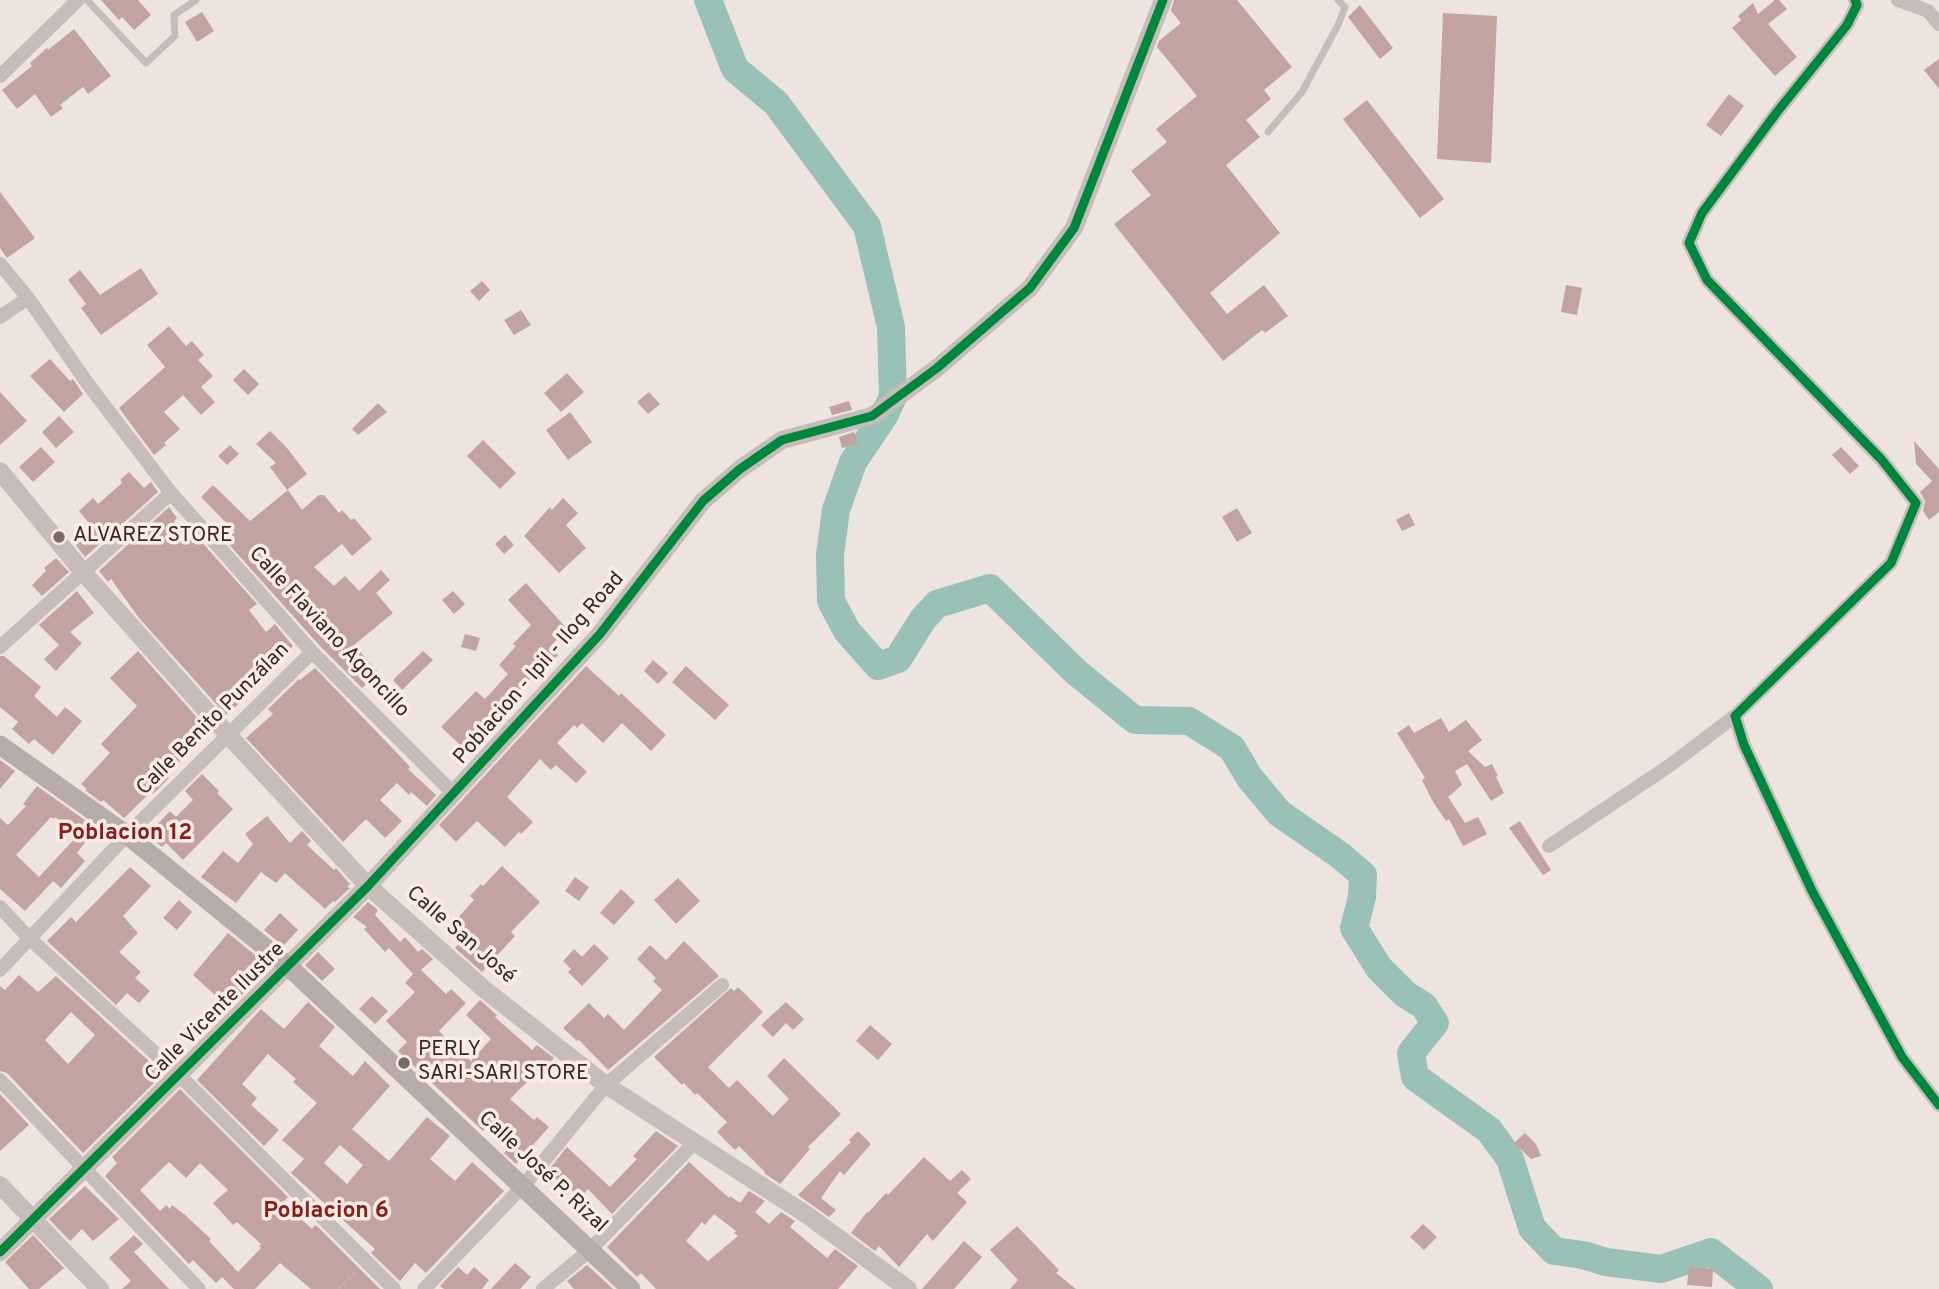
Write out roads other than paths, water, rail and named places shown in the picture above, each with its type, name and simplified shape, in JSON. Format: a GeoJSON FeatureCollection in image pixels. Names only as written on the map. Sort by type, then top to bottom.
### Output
{"type":"FeatureCollection","features":[{"type":"Feature","properties":{"kind":"main road","name":"Calle José P. Rizal"},"geometry":{"type":"LineString","coordinates":[[0,745],[127,835],[287,965],[524,1185],[631,1289]]}},
{"type":"Feature","properties":{"kind":"street"},"geometry":{"type":"LineString","coordinates":[[0,76],[78,0]]}},
{"type":"Feature","properties":{"kind":"street","name":"Poblacion - Ipil - Ilog Road"},"geometry":{"type":"LineString","coordinates":[[453,793],[600,634],[703,500],[740,468],[782,440],[872,415],[937,368],[1030,288],[1074,228],[1163,0]]}},
{"type":"Feature","properties":{"kind":"street"},"geometry":{"type":"LineString","coordinates":[[1549,846],[1669,766],[1735,716],[1891,563],[1916,503],[1881,459],[1707,280],[1689,243],[1702,213],[1847,24],[1857,5],[1855,0]]}},
{"type":"Feature","properties":{"kind":"street"},"geometry":{"type":"LineString","coordinates":[[1898,0],[1934,8],[1939,24]]}},
{"type":"Feature","properties":{"kind":"street","name":"Calle Flaviano Agoncillo"},"geometry":{"type":"LineString","coordinates":[[0,264],[171,493],[312,652],[453,793]]}},
{"type":"Feature","properties":{"kind":"street"},"geometry":{"type":"LineString","coordinates":[[0,317],[28,298]]}},
{"type":"Feature","properties":{"kind":"street","name":"Calle San José"},"geometry":{"type":"LineString","coordinates":[[0,471],[6,491],[368,886],[484,989],[606,1085],[807,1215],[908,1289]]}},
{"type":"Feature","properties":{"kind":"street"},"geometry":{"type":"LineString","coordinates":[[0,647],[171,493]]}},
{"type":"Feature","properties":{"kind":"street","name":"Calle Benito Punzálan"},"geometry":{"type":"LineString","coordinates":[[0,970],[127,835],[312,652]]}},
{"type":"Feature","properties":{"kind":"street"},"geometry":{"type":"LineString","coordinates":[[1735,716],[1744,745],[1812,891],[1902,1057],[1939,1105]]}},
{"type":"Feature","properties":{"kind":"street","name":"Calle Vicente Ilustre"},"geometry":{"type":"LineString","coordinates":[[0,1252],[180,1076],[368,886],[453,793]]}},
{"type":"Feature","properties":{"kind":"street"},"geometry":{"type":"LineString","coordinates":[[0,908],[180,1076],[394,1289]]}},
{"type":"Feature","properties":{"kind":"street"},"geometry":{"type":"LineString","coordinates":[[424,1289],[524,1185],[606,1085],[722,985]]}},
{"type":"Feature","properties":{"kind":"street"},"geometry":{"type":"LineString","coordinates":[[0,1080],[199,1289]]}},
{"type":"Feature","properties":{"kind":"street"},"geometry":{"type":"LineString","coordinates":[[543,1289],[590,1250],[694,1143]]}},
{"type":"Feature","properties":{"kind":"street"},"geometry":{"type":"LineString","coordinates":[[0,1185],[100,1289]]}},
{"type":"Feature","properties":{"kind":"lane"},"geometry":{"type":"LineString","coordinates":[[87,0],[146,63],[175,36],[174,15],[196,0]]}},
{"type":"Feature","properties":{"kind":"lane"},"geometry":{"type":"LineString","coordinates":[[1268,132],[1302,92],[1347,3],[1338,0]]}},
{"type":"Feature","properties":{"kind":"waterway"},"geometry":{"type":"LineString","coordinates":[[708,0],[735,69],[776,103],[867,226],[891,327],[893,397],[884,416],[853,462],[836,510],[830,554],[831,601],[847,631],[878,666],[898,659],[923,619],[937,604],[990,588],[1076,672],[1135,720],[1189,721],[1232,748],[1249,777],[1279,813],[1341,856],[1363,875],[1362,897],[1354,928],[1379,968],[1405,994],[1424,1006],[1435,1023],[1411,1053],[1415,1077],[1489,1130],[1510,1159],[1532,1228],[1554,1251],[1606,1262],[1661,1269],[1711,1252],[1759,1289]]}},
{"type":"Feature","properties":{"kind":"place","name":"ALVAREZ STORE"},"geometry":{"type":"Point","coordinates":[59,537]}},
{"type":"Feature","properties":{"kind":"place","name":"PERLY SARI-SARI STORE"},"geometry":{"type":"Point","coordinates":[404,1063]}},
{"type":"Feature","properties":{"kind":"district","name":"Poblacion 12"},"geometry":{"type":"Point","coordinates":[125,834]}},
{"type":"Feature","properties":{"kind":"district","name":"Poblacion 6"},"geometry":{"type":"Point","coordinates":[326,1212]}}]}
